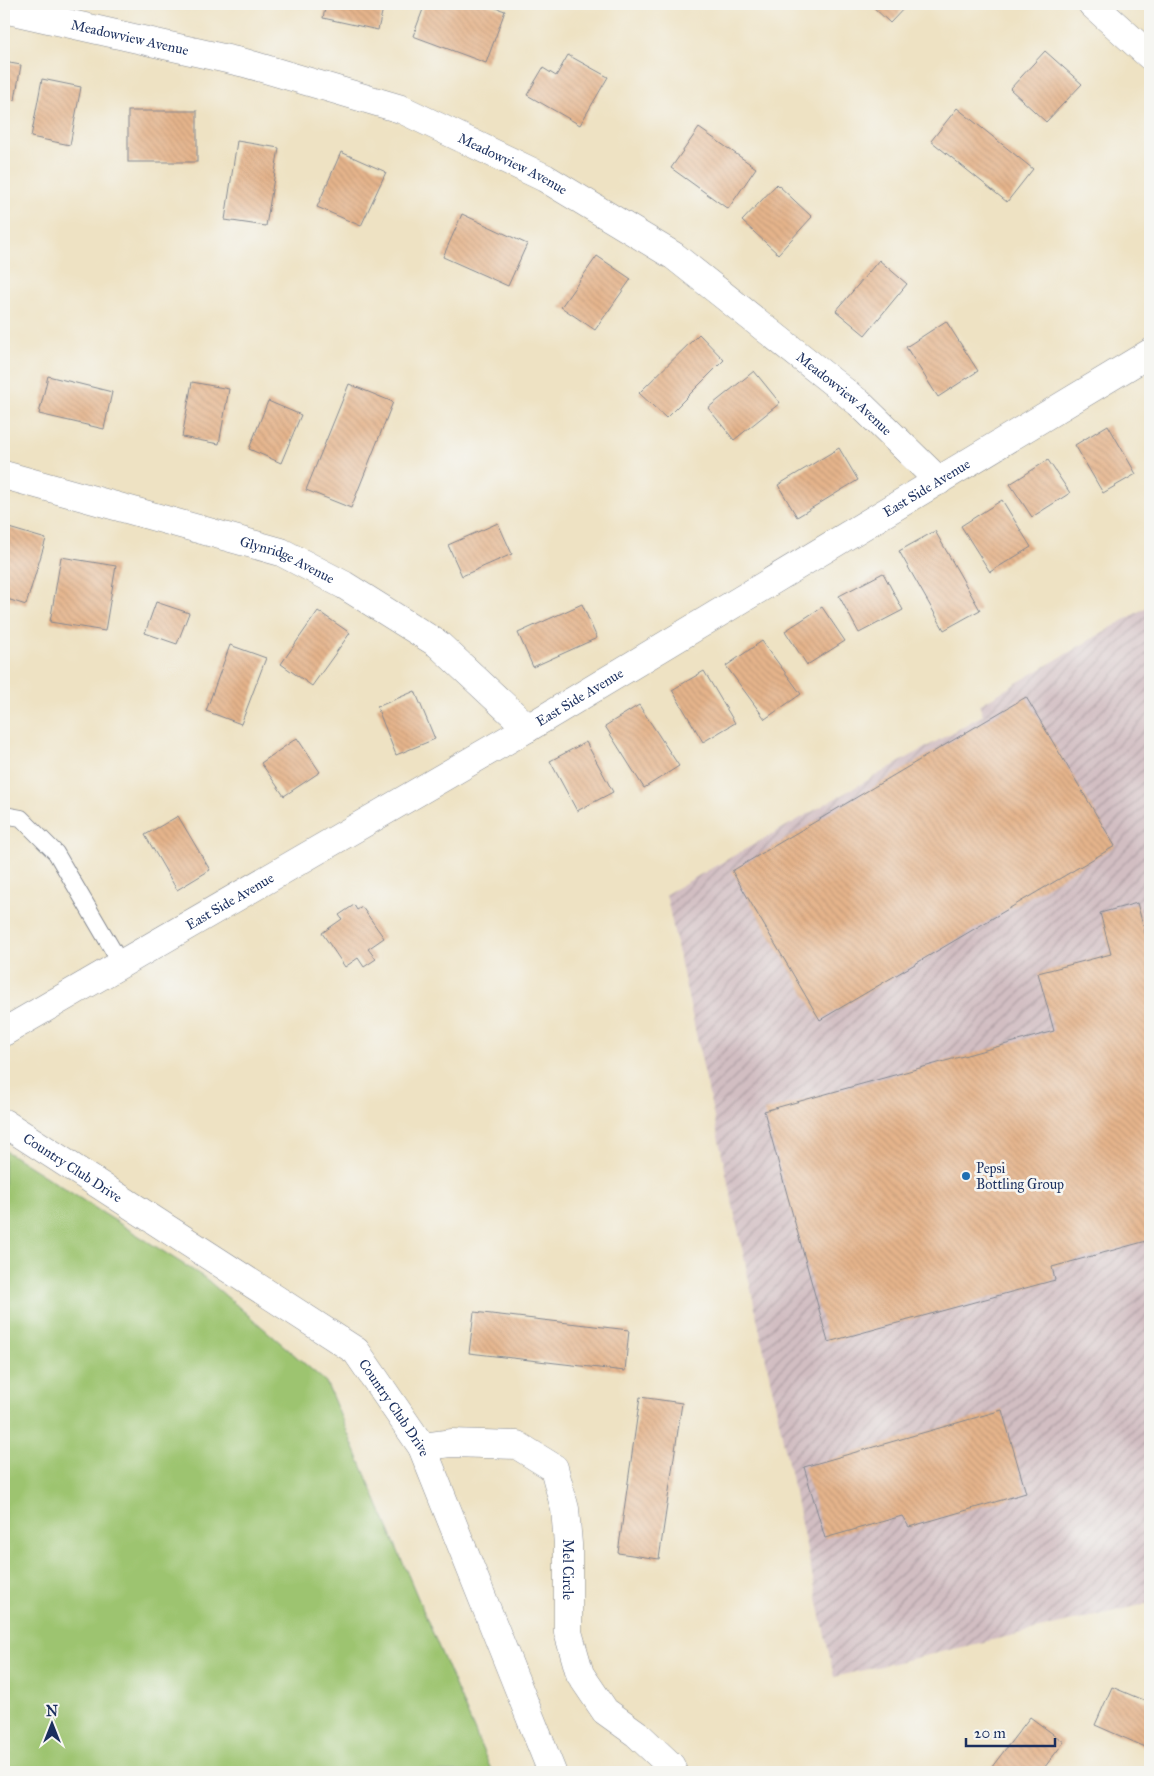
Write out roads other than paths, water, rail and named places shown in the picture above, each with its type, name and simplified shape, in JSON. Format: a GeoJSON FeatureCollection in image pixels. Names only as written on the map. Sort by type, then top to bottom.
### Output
{"type":"FeatureCollection","features":[{"type":"Feature","properties":{"kind":"street"},"geometry":{"type":"LineString","coordinates":[[1092,4],[1150,56]]}},
{"type":"Feature","properties":{"kind":"street","name":"Meadowview Avenue"},"geometry":{"type":"LineString","coordinates":[[4,9],[245,63],[401,109],[545,178],[674,256],[858,403],[939,481]]}},
{"type":"Feature","properties":{"kind":"street","name":"East Side Avenue"},"geometry":{"type":"LineString","coordinates":[[4,1032],[528,728],[1150,353]]}},
{"type":"Feature","properties":{"kind":"street","name":"Glynridge Avenue"},"geometry":{"type":"LineString","coordinates":[[4,475],[281,552],[344,585],[438,644],[528,728]]}},
{"type":"Feature","properties":{"kind":"street","name":"Country Club Drive"},"geometry":{"type":"LineString","coordinates":[[4,1122],[356,1351],[422,1447],[552,1772]]}},
{"type":"Feature","properties":{"kind":"street","name":"Mel Circle"},"geometry":{"type":"LineString","coordinates":[[422,1447],[451,1443],[517,1445],[554,1468],[565,1509],[568,1544],[568,1632],[580,1674],[605,1711],[637,1734],[671,1766],[673,1772]]}},
{"type":"Feature","properties":{"kind":"lane"},"geometry":{"type":"LineString","coordinates":[[4,815],[21,818],[56,853],[121,964]]}},
{"type":"Feature","properties":{"kind":"place","name":"Pepsi Bottling Group"},"geometry":{"type":"Point","coordinates":[966,1176]}}]}
